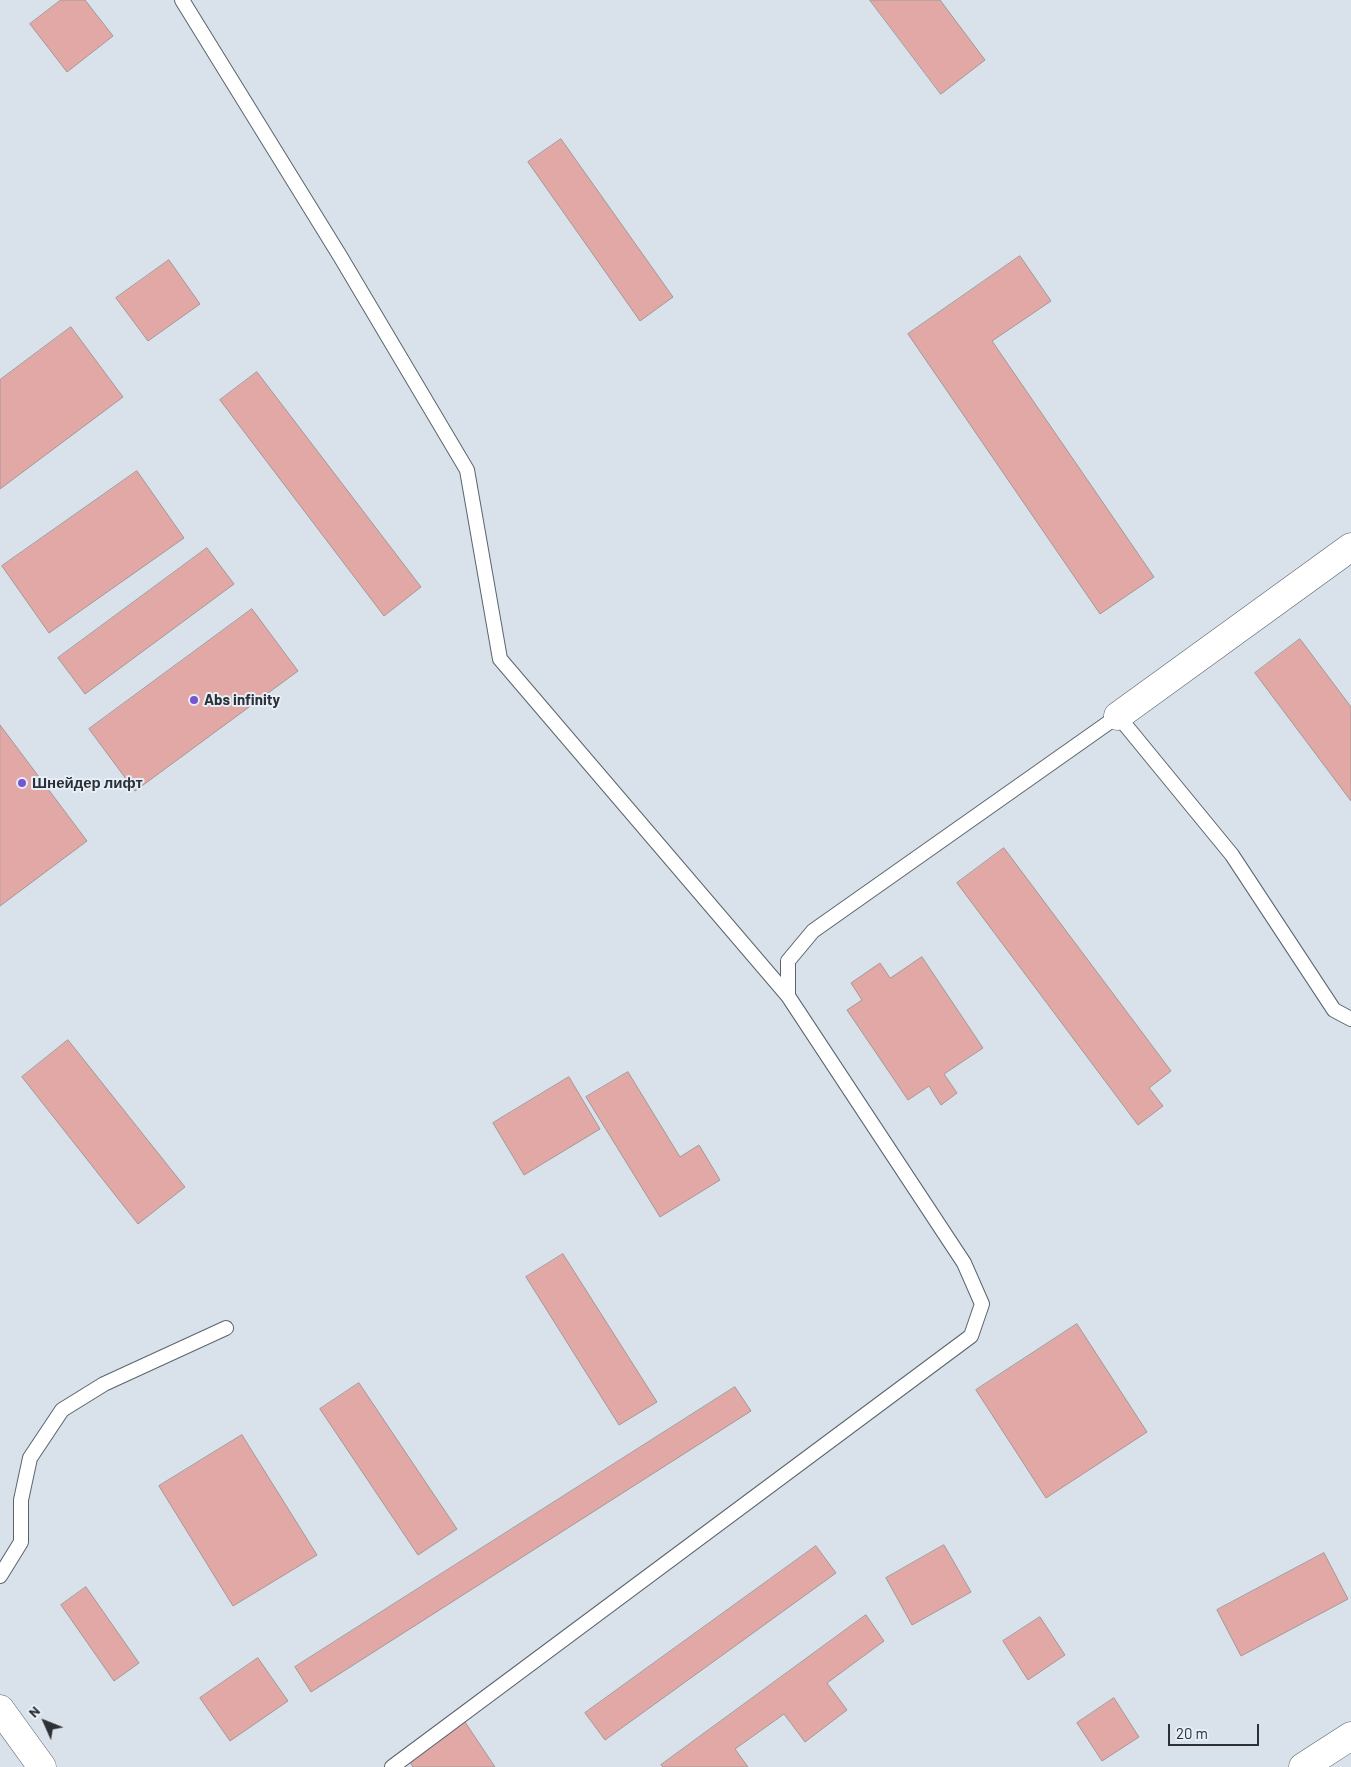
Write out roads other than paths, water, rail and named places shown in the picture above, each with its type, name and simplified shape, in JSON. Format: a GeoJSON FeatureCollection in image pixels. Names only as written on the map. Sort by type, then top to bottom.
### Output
{"type":"FeatureCollection","features":[{"type":"Feature","properties":{"kind":"street"},"geometry":{"type":"LineString","coordinates":[[1118,716],[1351,547]]}},
{"type":"Feature","properties":{"kind":"street"},"geometry":{"type":"LineString","coordinates":[[0,1708],[42,1767]]}},
{"type":"Feature","properties":{"kind":"street"},"geometry":{"type":"LineString","coordinates":[[1304,1767],[1351,1736]]}},
{"type":"Feature","properties":{"kind":"lane"},"geometry":{"type":"LineString","coordinates":[[182,0],[340,256],[467,470],[500,659],[788,996],[964,1263],[982,1304],[971,1336],[392,1767]]}},
{"type":"Feature","properties":{"kind":"lane"},"geometry":{"type":"LineString","coordinates":[[788,996],[788,961],[813,930],[1118,716],[1232,855],[1334,1010],[1351,1019]]}},
{"type":"Feature","properties":{"kind":"lane"},"geometry":{"type":"LineString","coordinates":[[0,1576],[21,1542],[21,1500],[30,1458],[62,1410],[104,1384],[226,1328]]}},
{"type":"Feature","properties":{"kind":"place","name":"Abs infinity"},"geometry":{"type":"Point","coordinates":[194,700]}},
{"type":"Feature","properties":{"kind":"place","name":"Шнейдер лифт"},"geometry":{"type":"Point","coordinates":[22,783]}}]}
